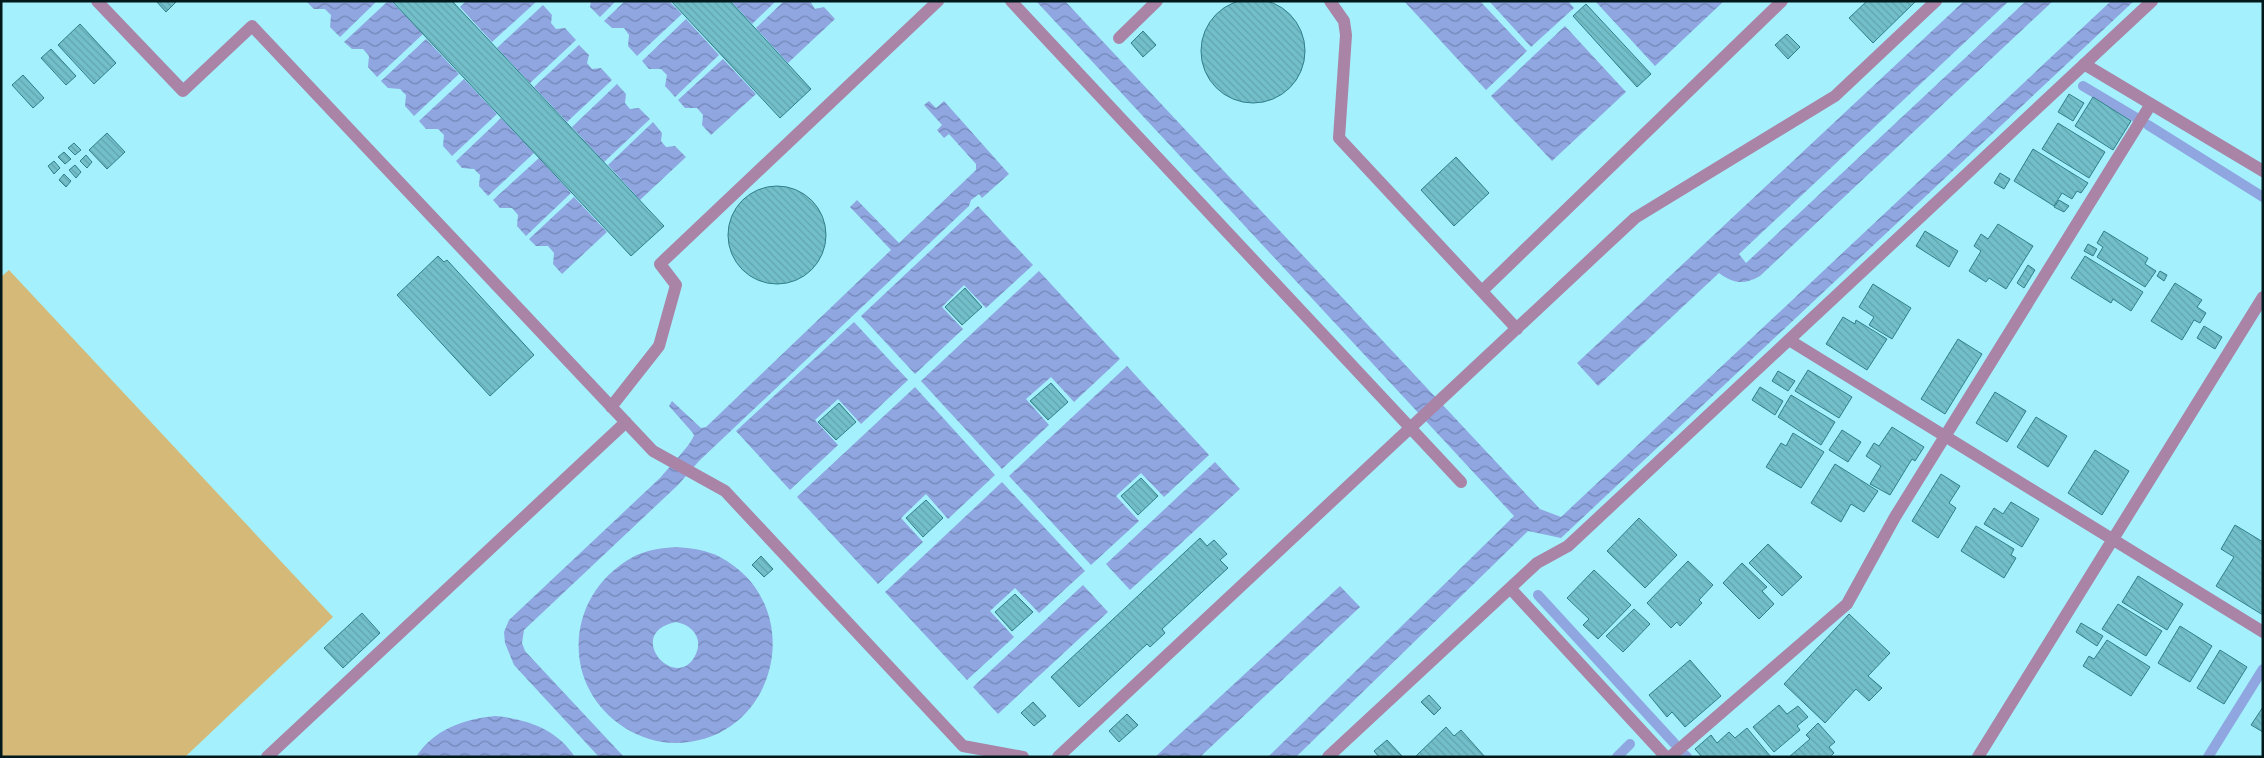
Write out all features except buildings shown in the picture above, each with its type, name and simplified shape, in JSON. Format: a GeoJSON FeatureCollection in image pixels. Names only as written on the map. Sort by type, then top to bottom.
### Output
{"type":"FeatureCollection","features":[{"type":"Feature","properties":{"kind":"street"},"geometry":{"type":"LineString","coordinates":[[97,1],[183,91],[252,26],[653,451],[725,491],[963,746],[1023,757]]}},
{"type":"Feature","properties":{"kind":"street"},"geometry":{"type":"LineString","coordinates":[[611,407],[659,346],[676,285],[660,264],[938,1]]}},
{"type":"Feature","properties":{"kind":"street"},"geometry":{"type":"LineString","coordinates":[[1011,1],[1461,482]]}},
{"type":"Feature","properties":{"kind":"street"},"geometry":{"type":"LineString","coordinates":[[1119,38],[1157,1]]}},
{"type":"Feature","properties":{"kind":"street"},"geometry":{"type":"LineString","coordinates":[[1330,1],[1344,21],[1346,35],[1339,138],[1517,329]]}},
{"type":"Feature","properties":{"kind":"street"},"geometry":{"type":"LineString","coordinates":[[1482,291],[1782,1]]}},
{"type":"Feature","properties":{"kind":"street"},"geometry":{"type":"LineString","coordinates":[[1058,757],[1635,218],[1835,96],[1936,1]]}},
{"type":"Feature","properties":{"kind":"street"},"geometry":{"type":"LineString","coordinates":[[1328,757],[1537,563],[1568,546],[2152,1]]}},
{"type":"Feature","properties":{"kind":"street"},"geometry":{"type":"LineString","coordinates":[[2084,64],[2263,171]]}},
{"type":"Feature","properties":{"kind":"street"},"geometry":{"type":"LineString","coordinates":[[1670,757],[1847,604],[1895,517],[2151,104]]}},
{"type":"Feature","properties":{"kind":"street"},"geometry":{"type":"LineString","coordinates":[[1978,757],[2263,297]]}},
{"type":"Feature","properties":{"kind":"street"},"geometry":{"type":"LineString","coordinates":[[1790,340],[2263,632]]}},
{"type":"Feature","properties":{"kind":"street"},"geometry":{"type":"LineString","coordinates":[[267,757],[626,422]]}},
{"type":"Feature","properties":{"kind":"street"},"geometry":{"type":"LineString","coordinates":[[1510,588],[1666,757]]}},
{"type":"Feature","properties":{"kind":"shaded area"},"geometry":{"type":"Polygon","coordinates":[[[9,270],[333,617],[185,757],[1,757],[1,277],[9,270]]]}},
{"type":"Feature","properties":{"kind":"water"},"geometry":{"type":"Polygon","coordinates":[[[377,1],[340,37],[330,27],[331,15],[325,9],[314,9],[307,2],[377,1]]]}},
{"type":"Feature","properties":{"kind":"water"},"geometry":{"type":"Polygon","coordinates":[[[388,1],[391,1],[423,34],[377,77],[368,67],[369,56],[363,49],[352,49],[344,42],[388,1]]]}},
{"type":"Feature","properties":{"kind":"water"},"geometry":{"type":"Polygon","coordinates":[[[466,1],[537,1],[492,42],[460,7],[466,1]]]}},
{"type":"Feature","properties":{"kind":"water"},"geometry":{"type":"Polygon","coordinates":[[[591,1],[616,1],[600,17],[590,7],[591,1]]]}},
{"type":"Feature","properties":{"kind":"water"},"geometry":{"type":"Polygon","coordinates":[[[625,1],[669,1],[682,14],[637,56],[628,46],[629,35],[624,28],[612,28],[604,21],[625,1]]]}},
{"type":"Feature","properties":{"kind":"water"},"geometry":{"type":"Polygon","coordinates":[[[731,1],[776,1],[752,24],[731,1]]]}},
{"type":"Feature","properties":{"kind":"water"},"geometry":{"type":"Polygon","coordinates":[[[784,1],[810,1],[815,9],[824,7],[835,19],[788,63],[756,28],[784,1]]]}},
{"type":"Feature","properties":{"kind":"water"},"geometry":{"type":"Polygon","coordinates":[[[1036,1],[1065,1],[1540,509],[1561,517],[2111,1],[2134,1],[1561,538],[1528,531],[1296,757],[1268,757],[1514,516],[1036,1]]]}},
{"type":"Feature","properties":{"kind":"water"},"geometry":{"type":"Polygon","coordinates":[[[1404,1],[1480,1],[1527,51],[1486,90],[1404,1]]]}},
{"type":"Feature","properties":{"kind":"water"},"geometry":{"type":"Polygon","coordinates":[[[1489,1],[1568,1],[1574,8],[1531,47],[1489,1]]]}},
{"type":"Feature","properties":{"kind":"water"},"geometry":{"type":"Polygon","coordinates":[[[1595,1],[1724,1],[1655,66],[1595,1]]]}},
{"type":"Feature","properties":{"kind":"water"},"geometry":{"type":"Polygon","coordinates":[[[1964,1],[2009,1],[1739,254],[1746,263],[2026,1],[2053,1],[1760,276],[1749,281],[1739,282],[1719,273],[1598,386],[1577,363],[1964,1]]]}},
{"type":"Feature","properties":{"kind":"water"},"geometry":{"type":"Polygon","coordinates":[[[543,5],[552,15],[551,23],[556,29],[565,28],[576,40],[530,83],[497,48],[543,5]]]}},
{"type":"Feature","properties":{"kind":"water"},"geometry":{"type":"Polygon","coordinates":[[[686,19],[719,55],[675,97],[665,86],[667,75],[661,69],[649,69],[642,61],[686,19]]]}},
{"type":"Feature","properties":{"kind":"water"},"geometry":{"type":"Polygon","coordinates":[[[1565,26],[1626,92],[1552,161],[1491,96],[1565,26]]]}},
{"type":"Feature","properties":{"kind":"water"},"geometry":{"type":"Polygon","coordinates":[[[426,39],[459,74],[414,116],[405,106],[406,95],[400,89],[388,88],[381,81],[426,39]]]}},
{"type":"Feature","properties":{"kind":"water"},"geometry":{"type":"Polygon","coordinates":[[[579,45],[589,55],[587,63],[592,69],[601,68],[612,80],[567,122],[534,87],[579,45]]]}},
{"type":"Feature","properties":{"kind":"water"},"geometry":{"type":"Polygon","coordinates":[[[723,59],[756,94],[711,135],[702,125],[703,115],[697,108],[685,108],[678,100],[723,59]]]}},
{"type":"Feature","properties":{"kind":"water"},"geometry":{"type":"Polygon","coordinates":[[[464,79],[497,114],[452,156],[443,146],[444,135],[438,129],[426,129],[419,121],[464,79]]]}},
{"type":"Feature","properties":{"kind":"water"},"geometry":{"type":"Polygon","coordinates":[[[617,84],[626,94],[625,103],[630,109],[639,108],[650,119],[604,162],[572,127],[617,84]]]}},
{"type":"Feature","properties":{"kind":"water"},"geometry":{"type":"Polygon","coordinates":[[[929,101],[936,108],[944,101],[1009,174],[982,198],[979,194],[971,200],[969,206],[699,461],[678,485],[524,630],[522,643],[525,651],[624,757],[599,757],[514,665],[505,643],[504,632],[509,620],[661,477],[689,444],[694,435],[669,406],[672,401],[701,428],[706,427],[891,250],[850,207],[857,200],[899,243],[976,170],[976,164],[949,134],[944,138],[937,130],[942,125],[924,105],[929,101]]]}},
{"type":"Feature","properties":{"kind":"water"},"geometry":{"type":"Polygon","coordinates":[[[501,118],[534,153],[488,196],[479,186],[480,175],[474,169],[462,168],[456,161],[501,118]]]}},
{"type":"Feature","properties":{"kind":"water"},"geometry":{"type":"Polygon","coordinates":[[[653,122],[662,133],[661,141],[666,147],[675,146],[686,157],[640,200],[608,165],[653,122]]]}},
{"type":"Feature","properties":{"kind":"water"},"geometry":{"type":"Polygon","coordinates":[[[539,158],[571,193],[526,236],[517,226],[518,215],[512,208],[500,208],[493,200],[539,158]]]}},
{"type":"Feature","properties":{"kind":"water"},"geometry":{"type":"Polygon","coordinates":[[[574,197],[607,232],[562,274],[553,264],[554,253],[548,246],[536,246],[529,239],[574,197]]]}},
{"type":"Feature","properties":{"kind":"water"},"geometry":{"type":"Polygon","coordinates":[[[978,206],[1033,265],[986,308],[964,285],[942,307],[963,329],[915,374],[861,316],[978,206]]]}},
{"type":"Feature","properties":{"kind":"water"},"geometry":{"type":"Polygon","coordinates":[[[1039,271],[1120,359],[1074,402],[1051,377],[1026,399],[1049,425],[1002,469],[921,381],[1039,271]]]}},
{"type":"Feature","properties":{"kind":"water"},"geometry":{"type":"Polygon","coordinates":[[[854,322],[908,380],[861,424],[838,399],[815,420],[838,445],[790,490],[736,431],[854,322]]]}},
{"type":"Feature","properties":{"kind":"water"},"geometry":{"type":"Polygon","coordinates":[[[1127,366],[1209,455],[1164,497],[1141,473],[1116,496],[1139,521],[1091,565],[1009,476],[1127,366]]]}},
{"type":"Feature","properties":{"kind":"water"},"geometry":{"type":"Polygon","coordinates":[[[915,387],[995,475],[948,519],[926,494],[901,518],[923,542],[878,584],[797,497],[915,387]]]}},
{"type":"Feature","properties":{"kind":"water"},"geometry":{"type":"Polygon","coordinates":[[[1215,462],[1240,489],[1130,590],[1106,564],[1215,462]]]}},
{"type":"Feature","properties":{"kind":"water"},"geometry":{"type":"Polygon","coordinates":[[[1002,482],[1085,571],[1039,613],[1015,588],[990,611],[1014,637],[967,680],[885,592],[1002,482]]]}},
{"type":"Feature","properties":{"kind":"water"},"geometry":{"type":"Polygon","coordinates":[[[676,547],[704,551],[720,557],[748,579],[765,606],[772,637],[770,668],[758,696],[738,720],[710,737],[669,743],[649,739],[625,728],[604,710],[589,689],[581,665],[579,641],[583,616],[594,593],[610,573],[633,557],[643,553],[676,547]],[[676,622],[661,628],[654,637],[653,647],[658,657],[666,664],[676,668],[686,666],[695,656],[698,644],[692,630],[676,622]]]}},
{"type":"Feature","properties":{"kind":"water"},"geometry":{"type":"Polygon","coordinates":[[[1083,585],[1108,612],[998,714],[973,687],[1083,585]]]}},
{"type":"Feature","properties":{"kind":"water"},"geometry":{"type":"Polygon","coordinates":[[[1340,586],[1360,607],[1200,757],[1155,757],[1340,586]]]}},
{"type":"Feature","properties":{"kind":"water"},"geometry":{"type":"Polygon","coordinates":[[[483,717],[507,717],[540,727],[559,739],[575,757],[416,757],[432,739],[451,727],[483,717]]]}},
{"type":"Feature","properties":{"kind":"waterway"},"geometry":{"type":"LineString","coordinates":[[2083,86],[2135,117]]}},
{"type":"Feature","properties":{"kind":"waterway"},"geometry":{"type":"LineString","coordinates":[[2148,125],[2263,197]]}},
{"type":"Feature","properties":{"kind":"waterway"},"geometry":{"type":"LineString","coordinates":[[1538,595],[1674,743]]}},
{"type":"Feature","properties":{"kind":"waterway"},"geometry":{"type":"LineString","coordinates":[[2208,757],[2263,669]]}},
{"type":"Feature","properties":{"kind":"waterway"},"geometry":{"type":"LineString","coordinates":[[1617,757],[1630,744]]}}]}
